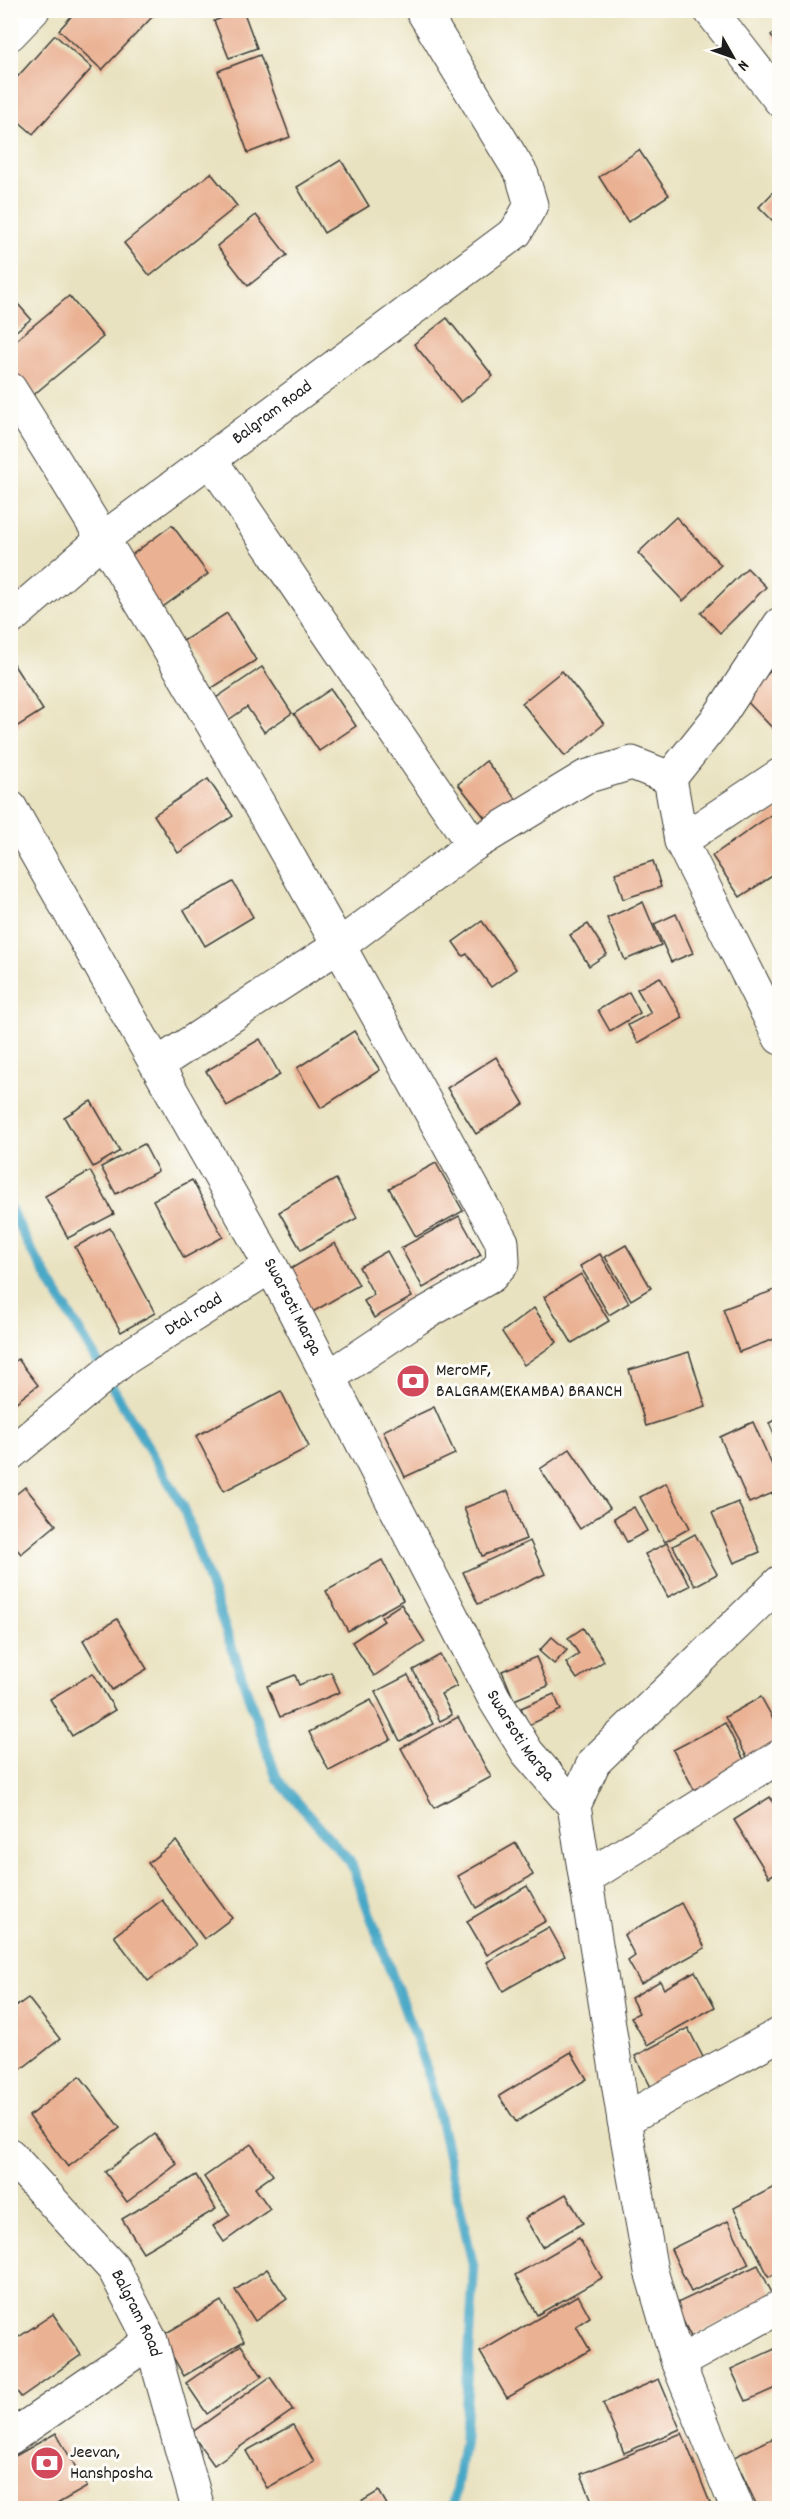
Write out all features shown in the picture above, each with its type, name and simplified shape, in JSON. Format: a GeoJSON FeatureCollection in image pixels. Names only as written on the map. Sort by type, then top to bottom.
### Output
{"type":"FeatureCollection","features":[{"type":"Feature","properties":{"kind":"street"},"geometry":{"type":"LineString","coordinates":[[10,34],[33,10]]}},
{"type":"Feature","properties":{"kind":"street","name":"Balgram Road"},"geometry":{"type":"LineString","coordinates":[[10,618],[104,538],[516,232],[531,205],[522,175],[422,10]]}},
{"type":"Feature","properties":{"kind":"street"},"geometry":{"type":"LineString","coordinates":[[710,10],[780,100]]}},
{"type":"Feature","properties":{"kind":"street"},"geometry":{"type":"LineString","coordinates":[[10,389],[104,538],[340,945],[502,1242],[503,1262],[491,1276],[419,1317],[329,1377]]}},
{"type":"Feature","properties":{"kind":"street"},"geometry":{"type":"LineString","coordinates":[[210,459],[473,845]]}},
{"type":"Feature","properties":{"kind":"street"},"geometry":{"type":"LineString","coordinates":[[780,624],[718,718],[670,778],[681,841],[780,1038]]}},
{"type":"Feature","properties":{"kind":"street"},"geometry":{"type":"LineString","coordinates":[[158,1064],[340,945],[473,845],[585,777],[632,763],[670,778]]}},
{"type":"Feature","properties":{"kind":"street"},"geometry":{"type":"LineString","coordinates":[[681,841],[780,775]]}},
{"type":"Feature","properties":{"kind":"street","name":"Swarsoti Marga"},"geometry":{"type":"LineString","coordinates":[[10,807],[271,1266],[495,1700],[527,1752],[574,1806]]}},
{"type":"Feature","properties":{"kind":"street","name":"Dtal road"},"geometry":{"type":"LineString","coordinates":[[10,1454],[119,1364],[271,1266]]}},
{"type":"Feature","properties":{"kind":"street"},"geometry":{"type":"LineString","coordinates":[[737,2508],[678,2362],[651,2271],[624,2120],[574,1806],[594,1762],[780,1582]]}},
{"type":"Feature","properties":{"kind":"street"},"geometry":{"type":"LineString","coordinates":[[586,1878],[780,1756]]}},
{"type":"Feature","properties":{"kind":"street"},"geometry":{"type":"LineString","coordinates":[[624,2120],[780,2034]]}},
{"type":"Feature","properties":{"kind":"street","name":"Balgram Road"},"geometry":{"type":"LineString","coordinates":[[10,2155],[114,2269],[151,2341],[198,2508]]}},
{"type":"Feature","properties":{"kind":"street"},"geometry":{"type":"LineString","coordinates":[[678,2362],[780,2307]]}},
{"type":"Feature","properties":{"kind":"street"},"geometry":{"type":"LineString","coordinates":[[10,2438],[151,2341]]}},
{"type":"Feature","properties":{"kind":"building"},"geometry":{"type":"Polygon","coordinates":[[[77,10],[149,10],[154,15],[102,70],[59,30],[77,10]]]}},
{"type":"Feature","properties":{"kind":"building"},"geometry":{"type":"Polygon","coordinates":[[[243,10],[257,48],[229,58],[214,21],[243,10]]]}},
{"type":"Feature","properties":{"kind":"building"},"geometry":{"type":"Polygon","coordinates":[[[780,29],[780,49],[771,35],[780,29]]]}},
{"type":"Feature","properties":{"kind":"building"},"geometry":{"type":"Polygon","coordinates":[[[55,35],[92,68],[33,134],[10,114],[10,85],[55,35]]]}},
{"type":"Feature","properties":{"kind":"building"},"geometry":{"type":"Polygon","coordinates":[[[260,55],[290,137],[248,153],[218,71],[260,55]]]}},
{"type":"Feature","properties":{"kind":"building"},"geometry":{"type":"Polygon","coordinates":[[[639,150],[669,195],[628,222],[599,177],[639,150]]]}},
{"type":"Feature","properties":{"kind":"building"},"geometry":{"type":"Polygon","coordinates":[[[341,160],[369,206],[324,233],[297,187],[341,160]]]}},
{"type":"Feature","properties":{"kind":"building"},"geometry":{"type":"Polygon","coordinates":[[[211,173],[237,206],[150,276],[124,243],[211,173]]]}},
{"type":"Feature","properties":{"kind":"building"},"geometry":{"type":"Polygon","coordinates":[[[780,185],[780,228],[759,207],[780,185]]]}},
{"type":"Feature","properties":{"kind":"building"},"geometry":{"type":"Polygon","coordinates":[[[256,215],[287,255],[248,286],[217,246],[256,215]]]}},
{"type":"Feature","properties":{"kind":"building"},"geometry":{"type":"Polygon","coordinates":[[[10,295],[31,319],[10,336],[10,295]]]}},
{"type":"Feature","properties":{"kind":"building"},"geometry":{"type":"Polygon","coordinates":[[[69,296],[103,337],[32,396],[10,369],[10,345],[69,296]]]}},
{"type":"Feature","properties":{"kind":"building"},"geometry":{"type":"Polygon","coordinates":[[[447,318],[493,376],[461,402],[414,344],[447,318]]]}},
{"type":"Feature","properties":{"kind":"building"},"geometry":{"type":"Polygon","coordinates":[[[676,517],[721,565],[683,601],[638,553],[676,517]]]}},
{"type":"Feature","properties":{"kind":"building"},"geometry":{"type":"Polygon","coordinates":[[[172,525],[208,574],[160,609],[125,560],[172,525]]]}},
{"type":"Feature","properties":{"kind":"building"},"geometry":{"type":"Polygon","coordinates":[[[747,568],[766,587],[720,633],[701,613],[747,568]]]}},
{"type":"Feature","properties":{"kind":"building"},"geometry":{"type":"Polygon","coordinates":[[[10,579],[25,600],[10,609],[10,579]]]}},
{"type":"Feature","properties":{"kind":"building"},"geometry":{"type":"Polygon","coordinates":[[[227,613],[256,660],[209,690],[180,643],[227,613]]]}},
{"type":"Feature","properties":{"kind":"building"},"geometry":{"type":"Polygon","coordinates":[[[10,659],[43,710],[10,731],[10,659]]]}},
{"type":"Feature","properties":{"kind":"building"},"geometry":{"type":"Polygon","coordinates":[[[778,664],[780,665],[780,736],[743,697],[778,664]]]}},
{"type":"Feature","properties":{"kind":"building"},"geometry":{"type":"Polygon","coordinates":[[[262,667],[292,713],[264,732],[247,707],[227,721],[213,700],[262,667]]]}},
{"type":"Feature","properties":{"kind":"building"},"geometry":{"type":"Polygon","coordinates":[[[562,671],[604,724],[565,756],[522,703],[562,671]]]}},
{"type":"Feature","properties":{"kind":"building"},"geometry":{"type":"Polygon","coordinates":[[[331,689],[356,726],[319,751],[294,714],[331,689]]]}},
{"type":"Feature","properties":{"kind":"building"},"geometry":{"type":"Polygon","coordinates":[[[486,761],[521,805],[493,828],[458,784],[486,761]]]}},
{"type":"Feature","properties":{"kind":"building"},"geometry":{"type":"Polygon","coordinates":[[[208,779],[233,816],[178,853],[154,815],[208,779]]]}},
{"type":"Feature","properties":{"kind":"building"},"geometry":{"type":"Polygon","coordinates":[[[778,810],[780,871],[740,897],[712,856],[778,810]]]}},
{"type":"Feature","properties":{"kind":"building"},"geometry":{"type":"Polygon","coordinates":[[[653,861],[661,887],[623,899],[615,873],[653,861]]]}},
{"type":"Feature","properties":{"kind":"building"},"geometry":{"type":"Polygon","coordinates":[[[233,882],[253,917],[205,946],[184,910],[233,882]]]}},
{"type":"Feature","properties":{"kind":"building"},"geometry":{"type":"Polygon","coordinates":[[[643,902],[661,945],[625,960],[607,918],[643,902]]]}},
{"type":"Feature","properties":{"kind":"building"},"geometry":{"type":"Polygon","coordinates":[[[676,914],[693,953],[671,962],[654,924],[676,914]]]}},
{"type":"Feature","properties":{"kind":"building"},"geometry":{"type":"Polygon","coordinates":[[[482,921],[516,969],[491,987],[467,954],[463,956],[453,942],[482,921]]]}},
{"type":"Feature","properties":{"kind":"building"},"geometry":{"type":"Polygon","coordinates":[[[588,924],[607,954],[589,966],[570,935],[588,924]]]}},
{"type":"Feature","properties":{"kind":"building"},"geometry":{"type":"Polygon","coordinates":[[[660,977],[683,1018],[638,1043],[628,1025],[651,1013],[637,989],[660,977]]]}},
{"type":"Feature","properties":{"kind":"building"},"geometry":{"type":"Polygon","coordinates":[[[629,992],[640,1013],[610,1031],[598,1010],[629,992]]]}},
{"type":"Feature","properties":{"kind":"building"},"geometry":{"type":"Polygon","coordinates":[[[354,1031],[380,1070],[321,1108],[297,1068],[354,1031]]]}},
{"type":"Feature","properties":{"kind":"building"},"geometry":{"type":"Polygon","coordinates":[[[260,1039],[280,1075],[227,1106],[206,1071],[260,1039]]]}},
{"type":"Feature","properties":{"kind":"building"},"geometry":{"type":"Polygon","coordinates":[[[496,1057],[524,1104],[476,1134],[447,1088],[496,1057]]]}},
{"type":"Feature","properties":{"kind":"building"},"geometry":{"type":"Polygon","coordinates":[[[91,1101],[120,1151],[93,1167],[64,1117],[91,1101]]]}},
{"type":"Feature","properties":{"kind":"building"},"geometry":{"type":"Polygon","coordinates":[[[144,1144],[158,1171],[116,1194],[101,1167],[144,1144]]]}},
{"type":"Feature","properties":{"kind":"building"},"geometry":{"type":"Polygon","coordinates":[[[436,1163],[463,1211],[416,1237],[389,1188],[436,1163]]]}},
{"type":"Feature","properties":{"kind":"building"},"geometry":{"type":"Polygon","coordinates":[[[90,1171],[114,1214],[68,1238],[45,1196],[90,1171]]]}},
{"type":"Feature","properties":{"kind":"building"},"geometry":{"type":"Polygon","coordinates":[[[336,1179],[357,1218],[301,1250],[279,1212],[336,1179]]]}},
{"type":"Feature","properties":{"kind":"building"},"geometry":{"type":"Polygon","coordinates":[[[192,1180],[223,1237],[184,1258],[153,1200],[192,1180]]]}},
{"type":"Feature","properties":{"kind":"building"},"geometry":{"type":"Polygon","coordinates":[[[459,1216],[481,1255],[423,1288],[401,1248],[459,1216]]]}},
{"type":"Feature","properties":{"kind":"building"},"geometry":{"type":"Polygon","coordinates":[[[110,1228],[155,1313],[121,1332],[75,1247],[110,1228]]]}},
{"type":"Feature","properties":{"kind":"building"},"geometry":{"type":"Polygon","coordinates":[[[335,1243],[359,1285],[311,1313],[287,1271],[335,1243]]]}},
{"type":"Feature","properties":{"kind":"building"},"geometry":{"type":"Polygon","coordinates":[[[626,1245],[651,1288],[631,1300],[605,1257],[626,1245]]]}},
{"type":"Feature","properties":{"kind":"building"},"geometry":{"type":"Polygon","coordinates":[[[387,1251],[412,1297],[374,1318],[364,1301],[374,1295],[359,1267],[387,1251]]]}},
{"type":"Feature","properties":{"kind":"building"},"geometry":{"type":"Polygon","coordinates":[[[600,1254],[629,1303],[609,1315],[580,1266],[600,1254]]]}},
{"type":"Feature","properties":{"kind":"building"},"geometry":{"type":"Polygon","coordinates":[[[581,1274],[609,1321],[572,1343],[544,1297],[581,1274]]]}},
{"type":"Feature","properties":{"kind":"building"},"geometry":{"type":"Polygon","coordinates":[[[780,1288],[780,1337],[739,1352],[723,1309],[780,1288]]]}},
{"type":"Feature","properties":{"kind":"building"},"geometry":{"type":"Polygon","coordinates":[[[534,1308],[557,1342],[524,1365],[502,1332],[534,1308]]]}},
{"type":"Feature","properties":{"kind":"building"},"geometry":{"type":"Polygon","coordinates":[[[689,1352],[706,1407],[646,1426],[629,1370],[689,1352]]]}},
{"type":"Feature","properties":{"kind":"building"},"geometry":{"type":"Polygon","coordinates":[[[18,1359],[38,1385],[10,1407],[10,1364],[18,1359]]]}},
{"type":"Feature","properties":{"kind":"building"},"geometry":{"type":"Polygon","coordinates":[[[281,1391],[309,1447],[224,1491],[196,1436],[281,1391]]]}},
{"type":"Feature","properties":{"kind":"building"},"geometry":{"type":"Polygon","coordinates":[[[434,1407],[455,1454],[405,1477],[383,1431],[434,1407]]]}},
{"type":"Feature","properties":{"kind":"building"},"geometry":{"type":"Polygon","coordinates":[[[780,1418],[780,1448],[769,1423],[780,1418]]]}},
{"type":"Feature","properties":{"kind":"building"},"geometry":{"type":"Polygon","coordinates":[[[753,1422],[780,1483],[780,1490],[749,1503],[720,1437],[753,1422]]]}},
{"type":"Feature","properties":{"kind":"building"},"geometry":{"type":"Polygon","coordinates":[[[570,1449],[610,1508],[580,1529],[540,1469],[570,1449]]]}},
{"type":"Feature","properties":{"kind":"building"},"geometry":{"type":"Polygon","coordinates":[[[666,1483],[690,1528],[665,1542],[640,1497],[666,1483]]]}},
{"type":"Feature","properties":{"kind":"building"},"geometry":{"type":"Polygon","coordinates":[[[25,1487],[56,1525],[21,1554],[10,1541],[10,1499],[25,1487]]]}},
{"type":"Feature","properties":{"kind":"building"},"geometry":{"type":"Polygon","coordinates":[[[508,1491],[526,1539],[482,1556],[464,1508],[508,1491]]]}},
{"type":"Feature","properties":{"kind":"building"},"geometry":{"type":"Polygon","coordinates":[[[738,1502],[760,1552],[734,1563],[712,1513],[738,1502]]]}},
{"type":"Feature","properties":{"kind":"building"},"geometry":{"type":"Polygon","coordinates":[[[634,1507],[647,1531],[627,1542],[614,1518],[634,1507]]]}},
{"type":"Feature","properties":{"kind":"building"},"geometry":{"type":"Polygon","coordinates":[[[695,1534],[717,1574],[695,1586],[673,1546],[695,1534]]]}},
{"type":"Feature","properties":{"kind":"building"},"geometry":{"type":"Polygon","coordinates":[[[530,1541],[545,1574],[478,1604],[463,1572],[530,1541]]]}},
{"type":"Feature","properties":{"kind":"building"},"geometry":{"type":"Polygon","coordinates":[[[667,1543],[690,1586],[668,1597],[645,1554],[667,1543]]]}},
{"type":"Feature","properties":{"kind":"building"},"geometry":{"type":"Polygon","coordinates":[[[382,1560],[403,1600],[348,1631],[326,1591],[382,1560]]]}},
{"type":"Feature","properties":{"kind":"building"},"geometry":{"type":"Polygon","coordinates":[[[401,1604],[425,1642],[374,1676],[352,1642],[384,1621],[381,1617],[401,1604]]]}},
{"type":"Feature","properties":{"kind":"building"},"geometry":{"type":"Polygon","coordinates":[[[117,1619],[147,1669],[112,1690],[83,1640],[117,1619]]]}},
{"type":"Feature","properties":{"kind":"building"},"geometry":{"type":"Polygon","coordinates":[[[583,1628],[604,1661],[577,1679],[566,1663],[579,1654],[568,1638],[583,1628]]]}},
{"type":"Feature","properties":{"kind":"building"},"geometry":{"type":"Polygon","coordinates":[[[552,1637],[567,1650],[554,1664],[539,1651],[552,1637]]]}},
{"type":"Feature","properties":{"kind":"building"},"geometry":{"type":"Polygon","coordinates":[[[440,1655],[457,1686],[441,1694],[452,1715],[440,1721],[413,1670],[440,1655]]]}},
{"type":"Feature","properties":{"kind":"building"},"geometry":{"type":"Polygon","coordinates":[[[536,1657],[548,1686],[514,1700],[502,1671],[536,1657]]]}},
{"type":"Feature","properties":{"kind":"building"},"geometry":{"type":"Polygon","coordinates":[[[331,1672],[340,1692],[280,1717],[267,1686],[295,1675],[299,1685],[331,1672]]]}},
{"type":"Feature","properties":{"kind":"building"},"geometry":{"type":"Polygon","coordinates":[[[93,1673],[115,1710],[72,1736],[50,1699],[93,1673]]]}},
{"type":"Feature","properties":{"kind":"building"},"geometry":{"type":"Polygon","coordinates":[[[408,1675],[433,1724],[400,1741],[375,1692],[408,1675]]]}},
{"type":"Feature","properties":{"kind":"building"},"geometry":{"type":"Polygon","coordinates":[[[554,1694],[561,1710],[529,1725],[521,1708],[554,1694]]]}},
{"type":"Feature","properties":{"kind":"building"},"geometry":{"type":"Polygon","coordinates":[[[761,1697],[780,1731],[780,1742],[748,1759],[725,1717],[761,1697]]]}},
{"type":"Feature","properties":{"kind":"building"},"geometry":{"type":"Polygon","coordinates":[[[371,1700],[391,1739],[329,1771],[309,1732],[371,1700]]]}},
{"type":"Feature","properties":{"kind":"building"},"geometry":{"type":"Polygon","coordinates":[[[458,1717],[491,1777],[434,1808],[401,1748],[458,1717]]]}},
{"type":"Feature","properties":{"kind":"building"},"geometry":{"type":"Polygon","coordinates":[[[725,1723],[748,1768],[697,1795],[673,1750],[725,1723]]]}},
{"type":"Feature","properties":{"kind":"building"},"geometry":{"type":"Polygon","coordinates":[[[770,1797],[780,1813],[780,1870],[769,1877],[734,1820],[770,1797]]]}},
{"type":"Feature","properties":{"kind":"building"},"geometry":{"type":"Polygon","coordinates":[[[176,1841],[232,1918],[204,1939],[148,1863],[176,1841]]]}},
{"type":"Feature","properties":{"kind":"building"},"geometry":{"type":"Polygon","coordinates":[[[516,1843],[533,1875],[476,1908],[458,1876],[516,1843]]]}},
{"type":"Feature","properties":{"kind":"building"},"geometry":{"type":"Polygon","coordinates":[[[527,1886],[546,1921],[487,1955],[467,1921],[527,1886]]]}},
{"type":"Feature","properties":{"kind":"building"},"geometry":{"type":"Polygon","coordinates":[[[162,1900],[196,1945],[148,1981],[114,1936],[162,1900]]]}},
{"type":"Feature","properties":{"kind":"building"},"geometry":{"type":"Polygon","coordinates":[[[681,1903],[705,1948],[641,1984],[628,1961],[635,1956],[624,1935],[681,1903]]]}},
{"type":"Feature","properties":{"kind":"building"},"geometry":{"type":"Polygon","coordinates":[[[549,1927],[565,1956],[503,1991],[487,1962],[549,1927]]]}},
{"type":"Feature","properties":{"kind":"building"},"geometry":{"type":"Polygon","coordinates":[[[695,1971],[715,2007],[647,2045],[631,2017],[639,2013],[631,1998],[660,1981],[664,1989],[695,1971]]]}},
{"type":"Feature","properties":{"kind":"building"},"geometry":{"type":"Polygon","coordinates":[[[28,1998],[60,2039],[20,2070],[10,2058],[10,2011],[28,1998]]]}},
{"type":"Feature","properties":{"kind":"building"},"geometry":{"type":"Polygon","coordinates":[[[688,2028],[707,2065],[654,2093],[635,2056],[688,2028]]]}},
{"type":"Feature","properties":{"kind":"building"},"geometry":{"type":"Polygon","coordinates":[[[571,2052],[587,2079],[516,2122],[499,2096],[571,2052]]]}},
{"type":"Feature","properties":{"kind":"building"},"geometry":{"type":"Polygon","coordinates":[[[80,2076],[120,2128],[68,2167],[29,2116],[80,2076]]]}},
{"type":"Feature","properties":{"kind":"building"},"geometry":{"type":"Polygon","coordinates":[[[155,2134],[177,2164],[127,2202],[105,2172],[155,2134]]]}},
{"type":"Feature","properties":{"kind":"building"},"geometry":{"type":"Polygon","coordinates":[[[251,2144],[273,2175],[255,2188],[270,2209],[224,2242],[213,2226],[230,2215],[204,2177],[251,2144]]]}},
{"type":"Feature","properties":{"kind":"building"},"geometry":{"type":"Polygon","coordinates":[[[196,2175],[216,2209],[143,2252],[122,2219],[196,2175]]]}},
{"type":"Feature","properties":{"kind":"building"},"geometry":{"type":"Polygon","coordinates":[[[778,2185],[780,2271],[769,2277],[734,2208],[778,2185]]]}},
{"type":"Feature","properties":{"kind":"building"},"geometry":{"type":"Polygon","coordinates":[[[566,2194],[583,2223],[542,2247],[525,2218],[566,2194]]]}},
{"type":"Feature","properties":{"kind":"building"},"geometry":{"type":"Polygon","coordinates":[[[728,2221],[749,2264],[691,2292],[671,2249],[728,2221]]]}},
{"type":"Feature","properties":{"kind":"building"},"geometry":{"type":"Polygon","coordinates":[[[579,2238],[602,2278],[537,2315],[515,2275],[579,2238]]]}},
{"type":"Feature","properties":{"kind":"building"},"geometry":{"type":"Polygon","coordinates":[[[758,2265],[774,2297],[691,2337],[675,2304],[758,2265]]]}},
{"type":"Feature","properties":{"kind":"building"},"geometry":{"type":"Polygon","coordinates":[[[267,2269],[287,2299],[255,2321],[235,2290],[267,2269]]]}},
{"type":"Feature","properties":{"kind":"building"},"geometry":{"type":"Polygon","coordinates":[[[578,2295],[590,2317],[576,2326],[590,2350],[507,2398],[480,2352],[578,2295]]]}},
{"type":"Feature","properties":{"kind":"building"},"geometry":{"type":"Polygon","coordinates":[[[221,2301],[244,2341],[184,2376],[161,2336],[221,2301]]]}},
{"type":"Feature","properties":{"kind":"building"},"geometry":{"type":"Polygon","coordinates":[[[53,2314],[81,2355],[21,2397],[10,2382],[10,2343],[53,2314]]]}},
{"type":"Feature","properties":{"kind":"building"},"geometry":{"type":"Polygon","coordinates":[[[241,2345],[262,2376],[207,2414],[186,2383],[241,2345]]]}},
{"type":"Feature","properties":{"kind":"building"},"geometry":{"type":"Polygon","coordinates":[[[777,2348],[780,2353],[780,2386],[746,2401],[731,2369],[777,2348]]]}},
{"type":"Feature","properties":{"kind":"building"},"geometry":{"type":"Polygon","coordinates":[[[270,2377],[293,2410],[214,2465],[191,2433],[270,2377]]]}},
{"type":"Feature","properties":{"kind":"building"},"geometry":{"type":"Polygon","coordinates":[[[659,2379],[680,2429],[624,2453],[603,2403],[659,2379]]]}},
{"type":"Feature","properties":{"kind":"building"},"geometry":{"type":"Polygon","coordinates":[[[293,2425],[314,2462],[267,2488],[246,2451],[293,2425]]]}},
{"type":"Feature","properties":{"kind":"building"},"geometry":{"type":"Polygon","coordinates":[[[56,2433],[87,2487],[50,2508],[10,2508],[10,2459],[56,2433]]]}},
{"type":"Feature","properties":{"kind":"building"},"geometry":{"type":"Polygon","coordinates":[[[682,2433],[712,2508],[595,2508],[581,2474],[682,2433]]]}},
{"type":"Feature","properties":{"kind":"building"},"geometry":{"type":"Polygon","coordinates":[[[780,2435],[780,2508],[758,2508],[734,2457],[780,2435]]]}},
{"type":"Feature","properties":{"kind":"building"},"geometry":{"type":"Polygon","coordinates":[[[379,2491],[389,2508],[351,2508],[379,2491]]]}},
{"type":"Feature","properties":{"kind":"waterway"},"geometry":{"type":"LineString","coordinates":[[10,1208],[30,1248],[183,1506],[277,1779],[351,1863],[431,2081],[474,2269],[464,2442],[453,2508]]}},
{"type":"Feature","properties":{"kind":"place","name":"MeroMF, BALGRAM(EKAMBA) BRANCH"},"geometry":{"type":"Point","coordinates":[413,1381]}},
{"type":"Feature","properties":{"kind":"place","name":"Jeevan, Hanshposha"},"geometry":{"type":"Point","coordinates":[47,2463]}}]}
